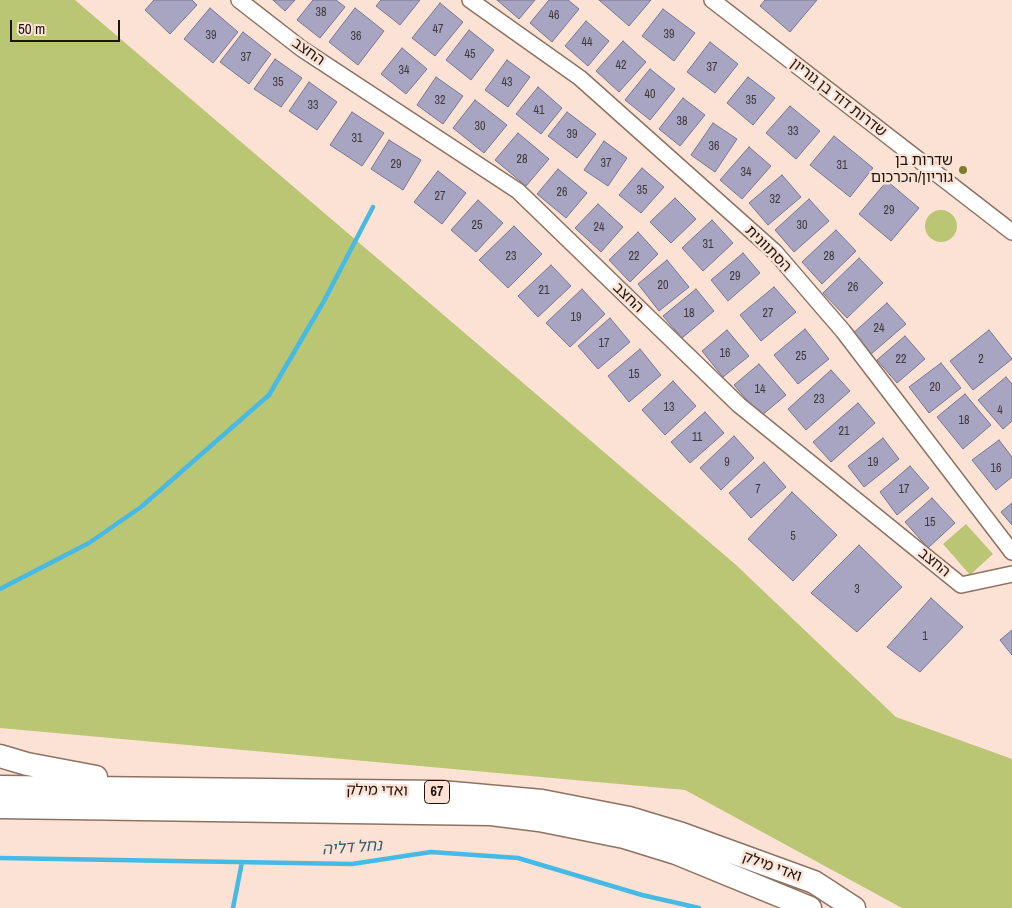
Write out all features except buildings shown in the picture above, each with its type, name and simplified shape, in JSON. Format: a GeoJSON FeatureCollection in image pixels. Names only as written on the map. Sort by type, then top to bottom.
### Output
{"type":"FeatureCollection","features":[{"type":"Feature","properties":{"kind":"highway"},"geometry":{"type":"LineString","coordinates":[[0,756],[27,764],[98,778],[221,790]]}},
{"type":"Feature","properties":{"kind":"highway","name":"ואדי מילק"},"geometry":{"type":"LineString","coordinates":[[0,787],[440,792],[542,801],[630,818],[682,834],[814,882],[854,908]]}},
{"type":"Feature","properties":{"kind":"highway","name":"ואדי מילק"},"geometry":{"type":"LineString","coordinates":[[0,807],[491,814],[539,820],[624,837],[676,853],[810,908]]}},
{"type":"Feature","properties":{"kind":"street","name":"החצב"},"geometry":{"type":"LineString","coordinates":[[239,0],[302,49],[518,191],[739,405],[961,585],[1012,574]]}},
{"type":"Feature","properties":{"kind":"street","name":"הסתוונית"},"geometry":{"type":"LineString","coordinates":[[470,0],[580,78],[775,252],[843,331],[1012,552]]}},
{"type":"Feature","properties":{"kind":"street","name":"שדרות דוד בן גוריון"},"geometry":{"type":"LineString","coordinates":[[712,0],[1012,232]]}},
{"type":"Feature","properties":{"kind":"green space"},"geometry":{"type":"Polygon","coordinates":[[[0,0],[75,0],[735,564],[896,717],[1012,759],[1012,908],[902,908],[685,790],[0,728],[0,0]]]}},
{"type":"Feature","properties":{"kind":"green space"},"geometry":{"type":"Polygon","coordinates":[[[941,210],[953,214],[957,226],[953,238],[941,242],[929,238],[925,226],[929,214],[941,210]]]}},
{"type":"Feature","properties":{"kind":"green space"},"geometry":{"type":"Polygon","coordinates":[[[966,524],[993,554],[970,575],[943,544],[966,524]]]}},
{"type":"Feature","properties":{"kind":"waterway"},"geometry":{"type":"LineString","coordinates":[[0,589],[89,543],[141,507],[269,395],[324,301],[373,207]]}},
{"type":"Feature","properties":{"kind":"waterway","name":"נחל דליה"},"geometry":{"type":"LineString","coordinates":[[0,858],[352,864],[431,852],[518,858],[642,895],[699,908]]}},
{"type":"Feature","properties":{"kind":"waterway"},"geometry":{"type":"LineString","coordinates":[[233,908],[242,862]]}},
{"type":"Feature","properties":{"kind":"place","name":"שדרות בן גוריון/הכרכום"},"geometry":{"type":"Point","coordinates":[963,170]}}]}
